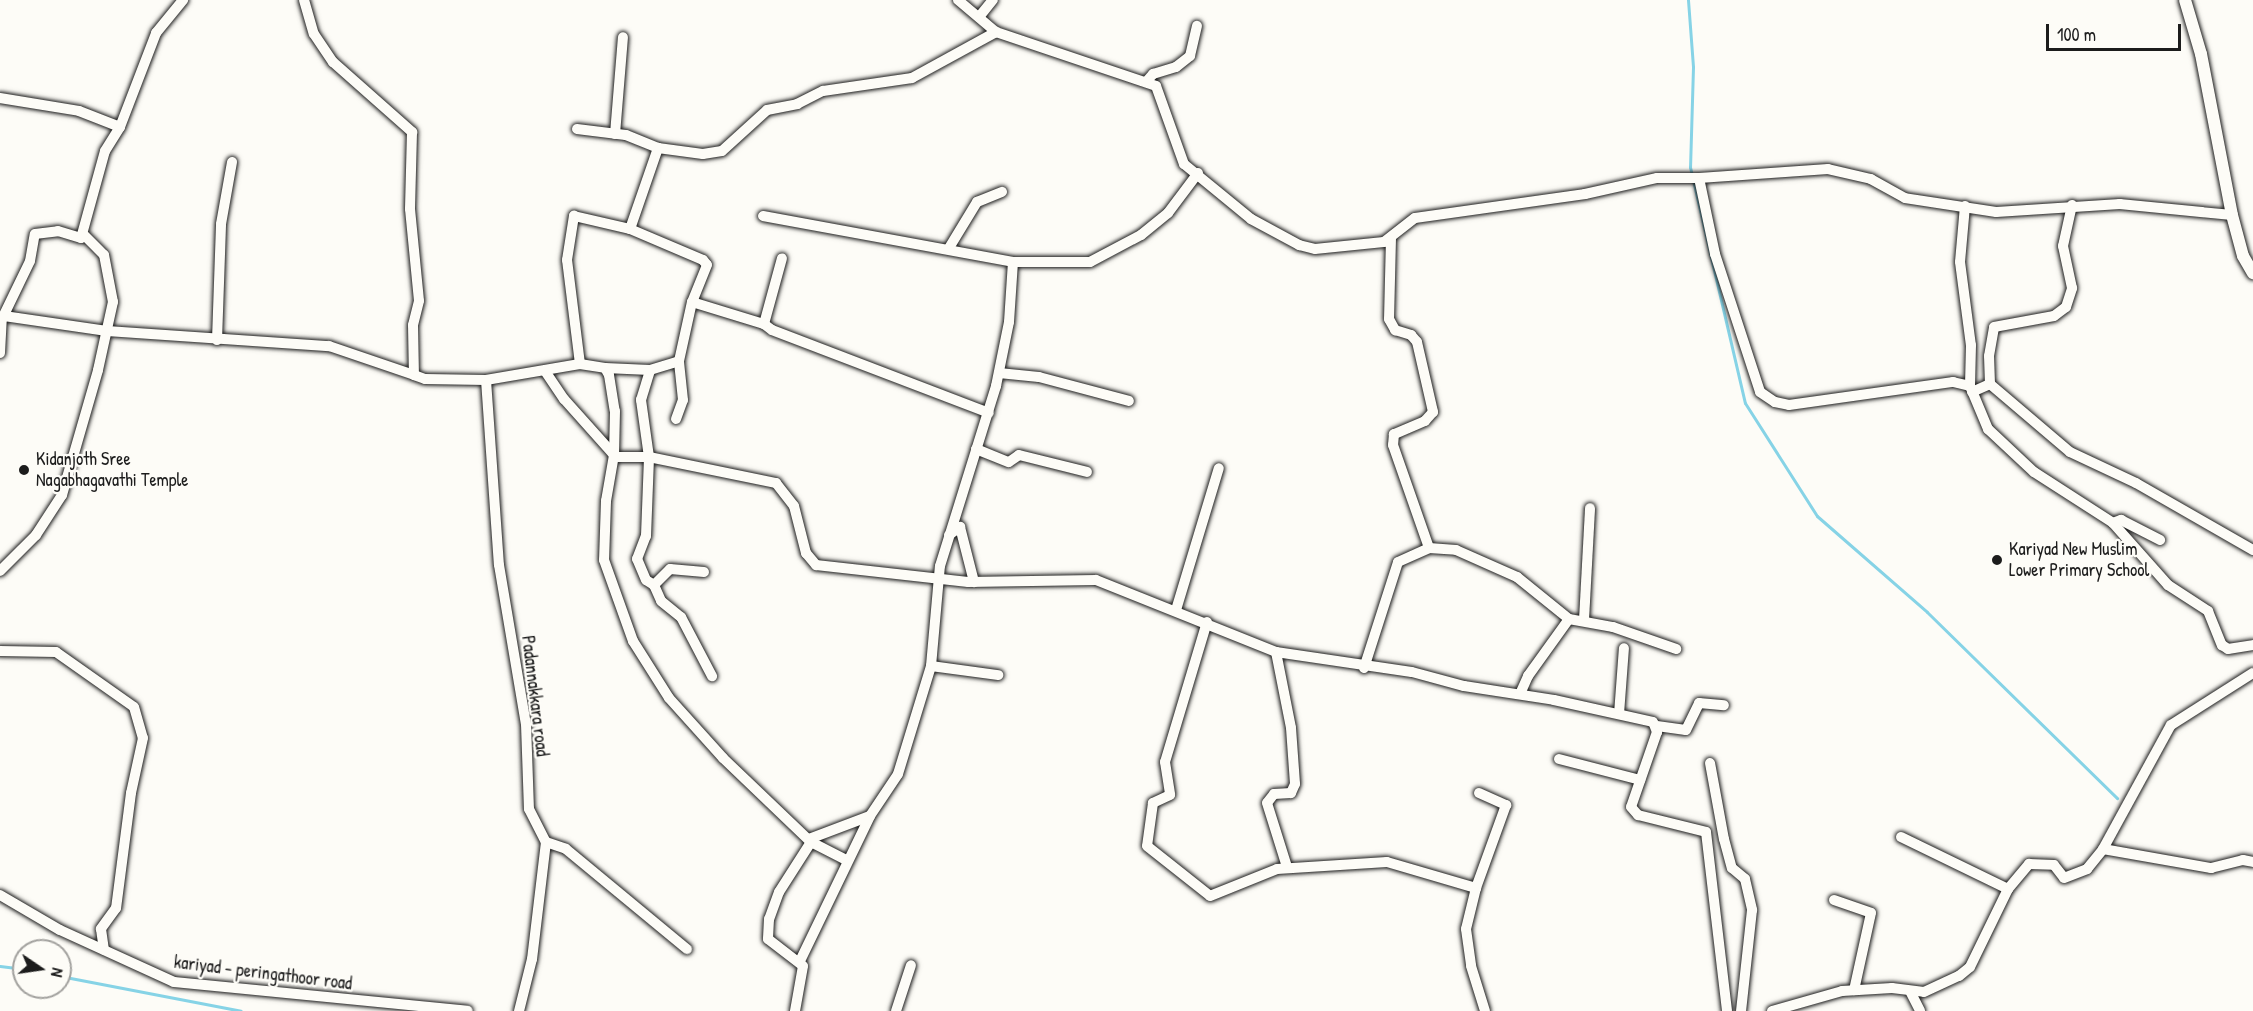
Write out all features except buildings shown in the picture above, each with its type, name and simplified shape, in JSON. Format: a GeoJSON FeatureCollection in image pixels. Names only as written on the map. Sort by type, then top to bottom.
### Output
{"type":"FeatureCollection","features":[{"type":"Feature","properties":{"kind":"main road"},"geometry":{"type":"LineString","coordinates":[[2186,0],[2201,54],[2232,215],[2243,256],[2253,273]]}},
{"type":"Feature","properties":{"kind":"street"},"geometry":{"type":"LineString","coordinates":[[93,258],[86,237],[105,151],[120,127],[156,33],[183,0]]}},
{"type":"Feature","properties":{"kind":"street"},"geometry":{"type":"LineString","coordinates":[[304,0],[314,34],[333,62],[412,132],[411,209],[419,301],[412,325],[414,375]]}},
{"type":"Feature","properties":{"kind":"street"},"geometry":{"type":"LineString","coordinates":[[958,0],[996,32],[1156,86],[1184,164],[1198,173],[1251,219],[1299,245],[1315,249],[1384,242],[1415,218],[1585,194],[1658,177],[1698,178],[1841,170],[1871,178],[1905,198],[1996,212],[2072,205],[2144,204],[2232,215]]}},
{"type":"Feature","properties":{"kind":"street"},"geometry":{"type":"LineString","coordinates":[[979,17],[993,0]]}},
{"type":"Feature","properties":{"kind":"street"},"geometry":{"type":"LineString","coordinates":[[1146,82],[1153,74],[1176,67],[1190,56],[1197,26]]}},
{"type":"Feature","properties":{"kind":"street"},"geometry":{"type":"LineString","coordinates":[[577,129],[645,140],[658,148],[703,154],[722,151],[767,110],[797,104],[824,91],[912,78],[996,32]]}},
{"type":"Feature","properties":{"kind":"street"},"geometry":{"type":"LineString","coordinates":[[615,134],[623,37]]}},
{"type":"Feature","properties":{"kind":"street"},"geometry":{"type":"LineString","coordinates":[[0,98],[62,107],[120,127]]}},
{"type":"Feature","properties":{"kind":"street"},"geometry":{"type":"LineString","coordinates":[[630,229],[658,148]]}},
{"type":"Feature","properties":{"kind":"street"},"geometry":{"type":"LineString","coordinates":[[217,340],[220,224],[232,162]]}},
{"type":"Feature","properties":{"kind":"street"},"geometry":{"type":"LineString","coordinates":[[763,216],[949,248],[1013,262],[1090,262],[1101,258],[1168,213],[1198,173]]}},
{"type":"Feature","properties":{"kind":"street"},"geometry":{"type":"LineString","coordinates":[[1698,178],[1715,254],[1760,392],[1775,402],[1790,405],[1953,382],[1971,389],[1990,384]]}},
{"type":"Feature","properties":{"kind":"street"},"geometry":{"type":"LineString","coordinates":[[949,248],[977,202],[1002,192]]}},
{"type":"Feature","properties":{"kind":"street"},"geometry":{"type":"LineString","coordinates":[[2072,205],[2063,246],[2072,288],[2066,307],[2054,316],[1994,327],[1989,356],[1990,384],[2070,452],[2136,483],[2253,550]]}},
{"type":"Feature","properties":{"kind":"street"},"geometry":{"type":"LineString","coordinates":[[1965,206],[1960,262],[1971,345],[1971,389],[1988,429],[2034,472],[2113,523],[2168,585],[2208,611],[2222,645],[2228,649],[2253,645]]}},
{"type":"Feature","properties":{"kind":"street"},"geometry":{"type":"LineString","coordinates":[[580,364],[567,260],[574,216],[630,229],[703,260],[707,265],[692,302],[679,362],[683,400],[676,419]]}},
{"type":"Feature","properties":{"kind":"street"},"geometry":{"type":"LineString","coordinates":[[0,352],[2,318],[30,261],[35,234],[58,231],[81,238],[86,237]]}},
{"type":"Feature","properties":{"kind":"street"},"geometry":{"type":"LineString","coordinates":[[0,571],[36,535],[62,495],[107,331],[113,302],[104,255],[86,237]]}},
{"type":"Feature","properties":{"kind":"street"},"geometry":{"type":"LineString","coordinates":[[1391,238],[1389,319],[1395,330],[1411,335],[1417,342],[1433,412],[1425,421],[1394,434],[1393,445],[1429,548]]}},
{"type":"Feature","properties":{"kind":"street"},"geometry":{"type":"LineString","coordinates":[[764,324],[782,258]]}},
{"type":"Feature","properties":{"kind":"street"},"geometry":{"type":"LineString","coordinates":[[800,961],[846,860],[870,816],[898,774],[931,666],[938,580],[999,373],[1009,322],[1013,262]]}},
{"type":"Feature","properties":{"kind":"street"},"geometry":{"type":"LineString","coordinates":[[692,302],[764,324],[772,330],[989,413]]}},
{"type":"Feature","properties":{"kind":"street"},"geometry":{"type":"LineString","coordinates":[[2,318],[107,331],[329,346],[425,379],[486,380],[580,364],[605,368],[650,370],[679,362]]}},
{"type":"Feature","properties":{"kind":"street"},"geometry":{"type":"LineString","coordinates":[[605,368],[611,382],[615,411],[614,456],[606,501],[604,560],[633,641],[669,698],[723,758],[810,841],[846,860]]}},
{"type":"Feature","properties":{"kind":"street"},"geometry":{"type":"LineString","coordinates":[[650,370],[641,400],[649,457],[646,536],[638,559],[646,580],[654,585],[662,602],[681,617],[712,676]]}},
{"type":"Feature","properties":{"kind":"street"},"geometry":{"type":"LineString","coordinates":[[545,371],[564,399],[614,456],[649,457],[776,483],[794,506],[806,553],[816,565],[938,580],[974,582],[1096,580],[1207,622],[1276,652],[1364,668],[1412,672],[1464,686],[1520,694],[1619,714],[1657,726],[1686,730],[1699,703],[1724,705]]}},
{"type":"Feature","properties":{"kind":"street"},"geometry":{"type":"LineString","coordinates":[[999,373],[1038,377],[1129,401]]}},
{"type":"Feature","properties":{"kind":"street","name":"Padannakkara road"},"geometry":{"type":"LineString","coordinates":[[486,380],[499,565],[526,724],[529,809],[546,842]]}},
{"type":"Feature","properties":{"kind":"street"},"geometry":{"type":"LineString","coordinates":[[976,449],[1009,462],[1019,455],[1087,472]]}},
{"type":"Feature","properties":{"kind":"street"},"geometry":{"type":"LineString","coordinates":[[1176,610],[1220,468]]}},
{"type":"Feature","properties":{"kind":"street"},"geometry":{"type":"LineString","coordinates":[[1584,620],[1590,508]]}},
{"type":"Feature","properties":{"kind":"street"},"geometry":{"type":"LineString","coordinates":[[2113,523],[2121,520],[2160,540]]}},
{"type":"Feature","properties":{"kind":"street"},"geometry":{"type":"LineString","coordinates":[[950,535],[960,527],[974,582]]}},
{"type":"Feature","properties":{"kind":"street"},"geometry":{"type":"LineString","coordinates":[[1364,668],[1398,562],[1429,548],[1456,550],[1517,577],[1569,619],[1584,620],[1676,649]]}},
{"type":"Feature","properties":{"kind":"street"},"geometry":{"type":"LineString","coordinates":[[654,585],[670,569],[704,572]]}},
{"type":"Feature","properties":{"kind":"street"},"geometry":{"type":"LineString","coordinates":[[1520,694],[1528,676],[1569,619]]}},
{"type":"Feature","properties":{"kind":"street"},"geometry":{"type":"LineString","coordinates":[[1207,622],[1165,762],[1170,795],[1153,802],[1147,846],[1210,896],[1287,867],[1387,862],[1476,888]]}},
{"type":"Feature","properties":{"kind":"street"},"geometry":{"type":"LineString","coordinates":[[1619,714],[1624,648]]}},
{"type":"Feature","properties":{"kind":"street"},"geometry":{"type":"LineString","coordinates":[[0,651],[56,652],[134,706],[143,738],[131,793],[116,908],[101,929],[104,950]]}},
{"type":"Feature","properties":{"kind":"street"},"geometry":{"type":"LineString","coordinates":[[1276,652],[1291,728],[1295,784],[1291,793],[1274,794],[1268,803],[1287,867]]}},
{"type":"Feature","properties":{"kind":"street"},"geometry":{"type":"LineString","coordinates":[[931,666],[998,675]]}},
{"type":"Feature","properties":{"kind":"street"},"geometry":{"type":"LineString","coordinates":[[1772,1011],[1854,990],[1892,988],[1911,993],[1943,984],[1970,967],[2007,889],[2030,864],[2054,865],[2064,878],[2087,869],[2103,849],[2171,725],[2253,673]]}},
{"type":"Feature","properties":{"kind":"street"},"geometry":{"type":"LineString","coordinates":[[1657,726],[1631,807],[1638,815],[1706,832],[1727,1011]]}},
{"type":"Feature","properties":{"kind":"street"},"geometry":{"type":"LineString","coordinates":[[1559,759],[1640,780]]}},
{"type":"Feature","properties":{"kind":"street"},"geometry":{"type":"LineString","coordinates":[[1710,763],[1724,839],[1732,868],[1745,879],[1752,910],[1741,1011]]}},
{"type":"Feature","properties":{"kind":"street"},"geometry":{"type":"LineString","coordinates":[[1479,793],[1506,805],[1476,888],[1466,929],[1471,966],[1485,1011]]}},
{"type":"Feature","properties":{"kind":"street"},"geometry":{"type":"LineString","coordinates":[[795,1011],[804,973],[800,961],[768,939],[769,919],[779,892],[810,841],[870,816]]}},
{"type":"Feature","properties":{"kind":"street"},"geometry":{"type":"LineString","coordinates":[[1901,837],[2007,889]]}},
{"type":"Feature","properties":{"kind":"street"},"geometry":{"type":"LineString","coordinates":[[519,1011],[532,959],[546,842],[566,849],[687,949]]}},
{"type":"Feature","properties":{"kind":"street"},"geometry":{"type":"LineString","coordinates":[[2103,849],[2211,868],[2243,860],[2253,862]]}},
{"type":"Feature","properties":{"kind":"street","name":"kariyad - peringathoor road"},"geometry":{"type":"LineString","coordinates":[[0,895],[104,950],[174,982],[468,1011]]}},
{"type":"Feature","properties":{"kind":"street"},"geometry":{"type":"LineString","coordinates":[[1834,900],[1871,913],[1854,990]]}},
{"type":"Feature","properties":{"kind":"street"},"geometry":{"type":"LineString","coordinates":[[896,1011],[911,965]]}},
{"type":"Feature","properties":{"kind":"street"},"geometry":{"type":"LineString","coordinates":[[1911,993],[1920,1011]]}},
{"type":"Feature","properties":{"kind":"waterway"},"geometry":{"type":"LineString","coordinates":[[1688,0],[1693,67],[1690,167],[1745,403],[1817,516],[1927,612],[2117,798]]}},
{"type":"Feature","properties":{"kind":"waterway"},"geometry":{"type":"LineString","coordinates":[[0,966],[12,968]]}},
{"type":"Feature","properties":{"kind":"waterway"},"geometry":{"type":"LineString","coordinates":[[72,978],[241,1011]]}},
{"type":"Feature","properties":{"kind":"place","name":"Kidanjoth Sree Nagabhagavathi Temple"},"geometry":{"type":"Point","coordinates":[24,470]}},
{"type":"Feature","properties":{"kind":"place","name":"Kariyad New Muslim Lower Primary School"},"geometry":{"type":"Point","coordinates":[1997,560]}}]}
